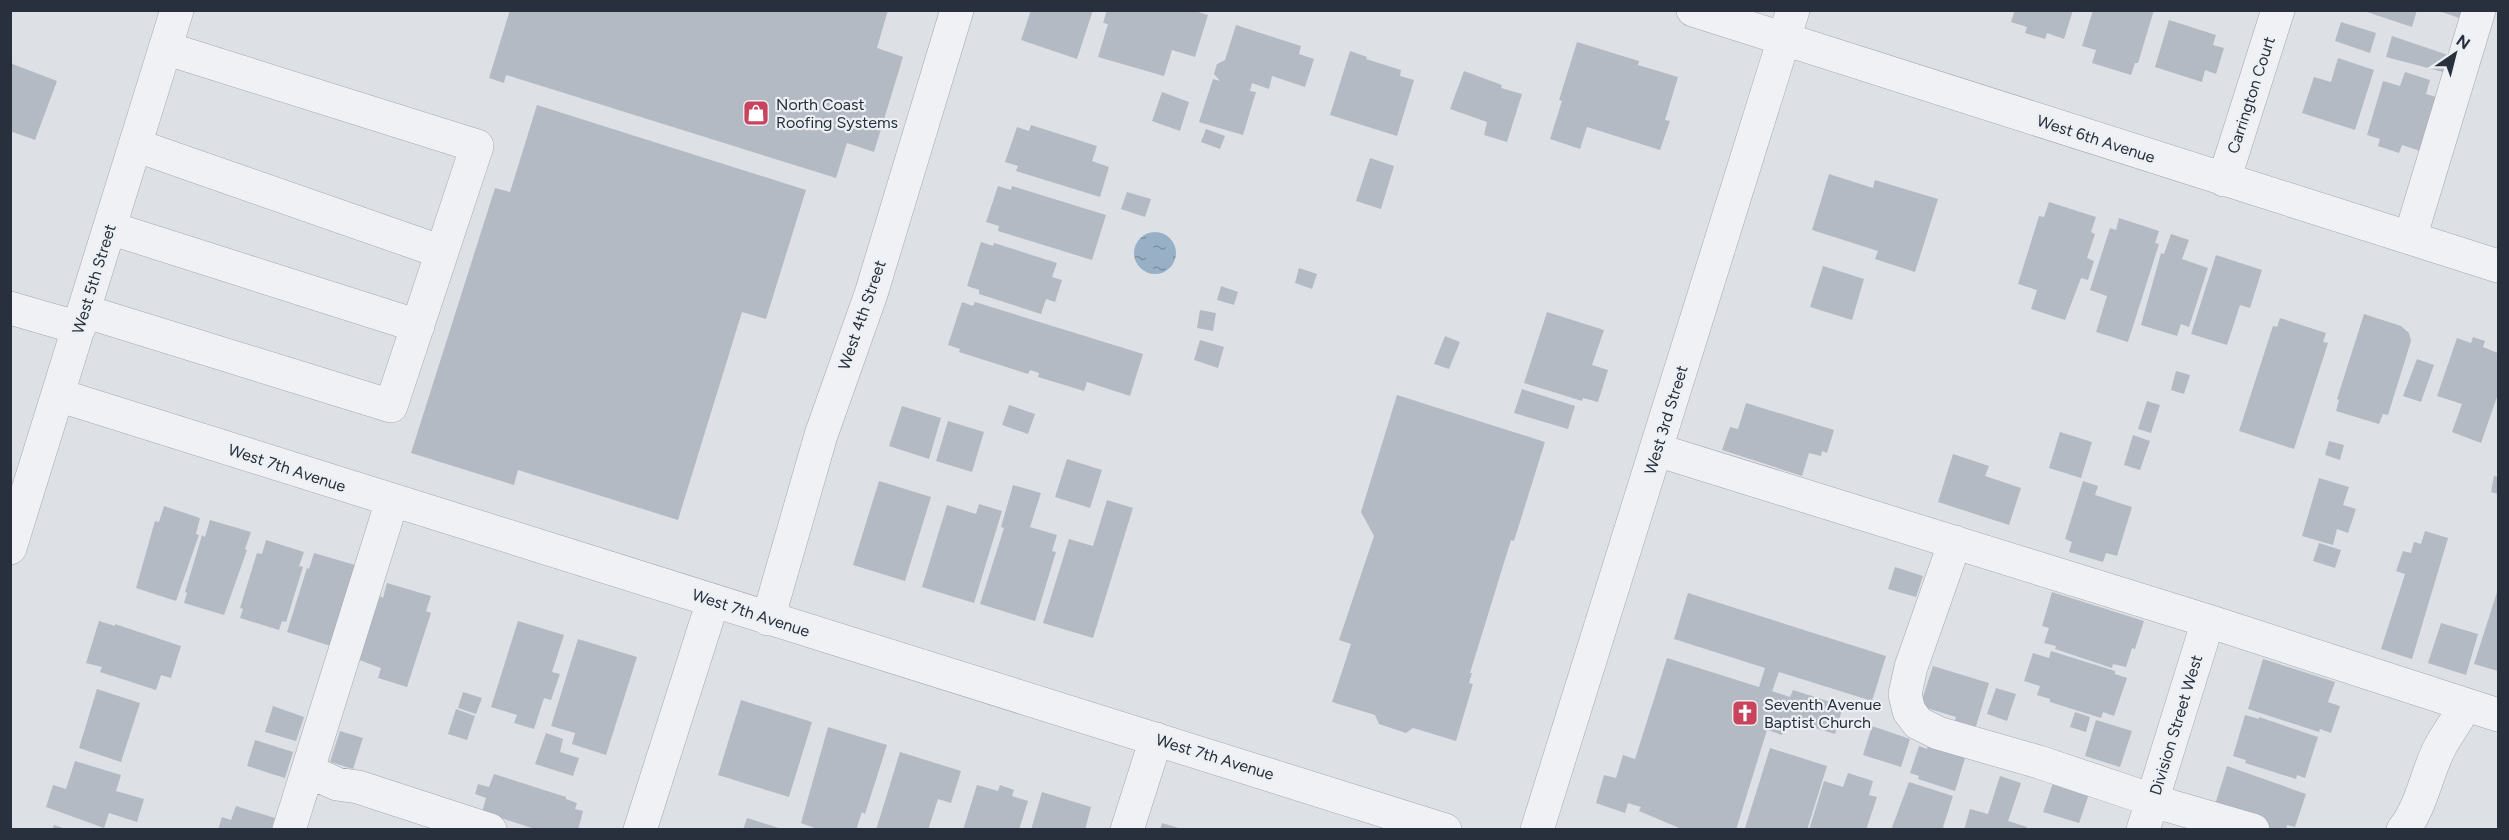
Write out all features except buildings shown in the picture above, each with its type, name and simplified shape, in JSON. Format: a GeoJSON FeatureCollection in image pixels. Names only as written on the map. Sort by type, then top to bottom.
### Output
{"type":"FeatureCollection","features":[{"type":"Feature","properties":{"kind":"street","name":"West 5th Street"},"geometry":{"type":"LineString","coordinates":[[10,548],[177,10]]}},
{"type":"Feature","properties":{"kind":"street","name":"West 4th Street"},"geometry":{"type":"LineString","coordinates":[[768,619],[821,435],[871,294],[957,10]]}},
{"type":"Feature","properties":{"kind":"street","name":"West 6th Avenue"},"geometry":{"type":"LineString","coordinates":[[1693,10],[1789,25],[2224,180],[2499,266]]}},
{"type":"Feature","properties":{"kind":"street","name":"Carrington Court"},"geometry":{"type":"LineString","coordinates":[[2224,180],[2278,10]]}},
{"type":"Feature","properties":{"kind":"street"},"geometry":{"type":"LineString","coordinates":[[2410,238],[2479,10]]}},
{"type":"Feature","properties":{"kind":"street","name":"West 3rd Street"},"geometry":{"type":"LineString","coordinates":[[1537,830],[1789,25]]}},
{"type":"Feature","properties":{"kind":"street"},"geometry":{"type":"LineString","coordinates":[[10,308],[81,319],[391,406],[477,146],[165,48]]}},
{"type":"Feature","properties":{"kind":"street"},"geometry":{"type":"LineString","coordinates":[[135,145],[442,252]]}},
{"type":"Feature","properties":{"kind":"street"},"geometry":{"type":"LineString","coordinates":[[110,228],[418,326]]}},
{"type":"Feature","properties":{"kind":"street","name":"West 7th Avenue"},"geometry":{"type":"LineString","coordinates":[[58,395],[1156,739],[1407,824],[1445,830]]}},
{"type":"Feature","properties":{"kind":"street"},"geometry":{"type":"LineString","coordinates":[[1657,450],[2208,621],[2499,715]]}},
{"type":"Feature","properties":{"kind":"street"},"geometry":{"type":"LineString","coordinates":[[290,830],[392,501]]}},
{"type":"Feature","properties":{"kind":"street"},"geometry":{"type":"LineString","coordinates":[[1955,542],[1911,667],[1905,694],[1909,711],[1918,723],[1938,733],[2040,762],[2148,815],[2253,830]]}},
{"type":"Feature","properties":{"kind":"street"},"geometry":{"type":"LineString","coordinates":[[640,830],[713,601]]}},
{"type":"Feature","properties":{"kind":"street","name":"Division Street West"},"geometry":{"type":"LineString","coordinates":[[2148,815],[2208,621]]}},
{"type":"Feature","properties":{"kind":"street"},"geometry":{"type":"LineString","coordinates":[[2403,830],[2422,794],[2439,748],[2460,717],[2465,705]]}},
{"type":"Feature","properties":{"kind":"street"},"geometry":{"type":"LineString","coordinates":[[1127,830],[1156,739]]}},
{"type":"Feature","properties":{"kind":"street"},"geometry":{"type":"LineString","coordinates":[[308,771],[337,784],[358,788],[490,830]]}},
{"type":"Feature","properties":{"kind":"water"},"geometry":{"type":"Polygon","coordinates":[[[1155,232],[1170,238],[1176,253],[1170,268],[1155,274],[1140,268],[1134,253],[1140,238],[1155,232]]]}},
{"type":"Feature","properties":{"kind":"place","name":"North Coast Roofing Systems"},"geometry":{"type":"Point","coordinates":[756,113]}},
{"type":"Feature","properties":{"kind":"place","name":"Seventh Avenue Baptist Church"},"geometry":{"type":"Point","coordinates":[1745,713]}}]}
